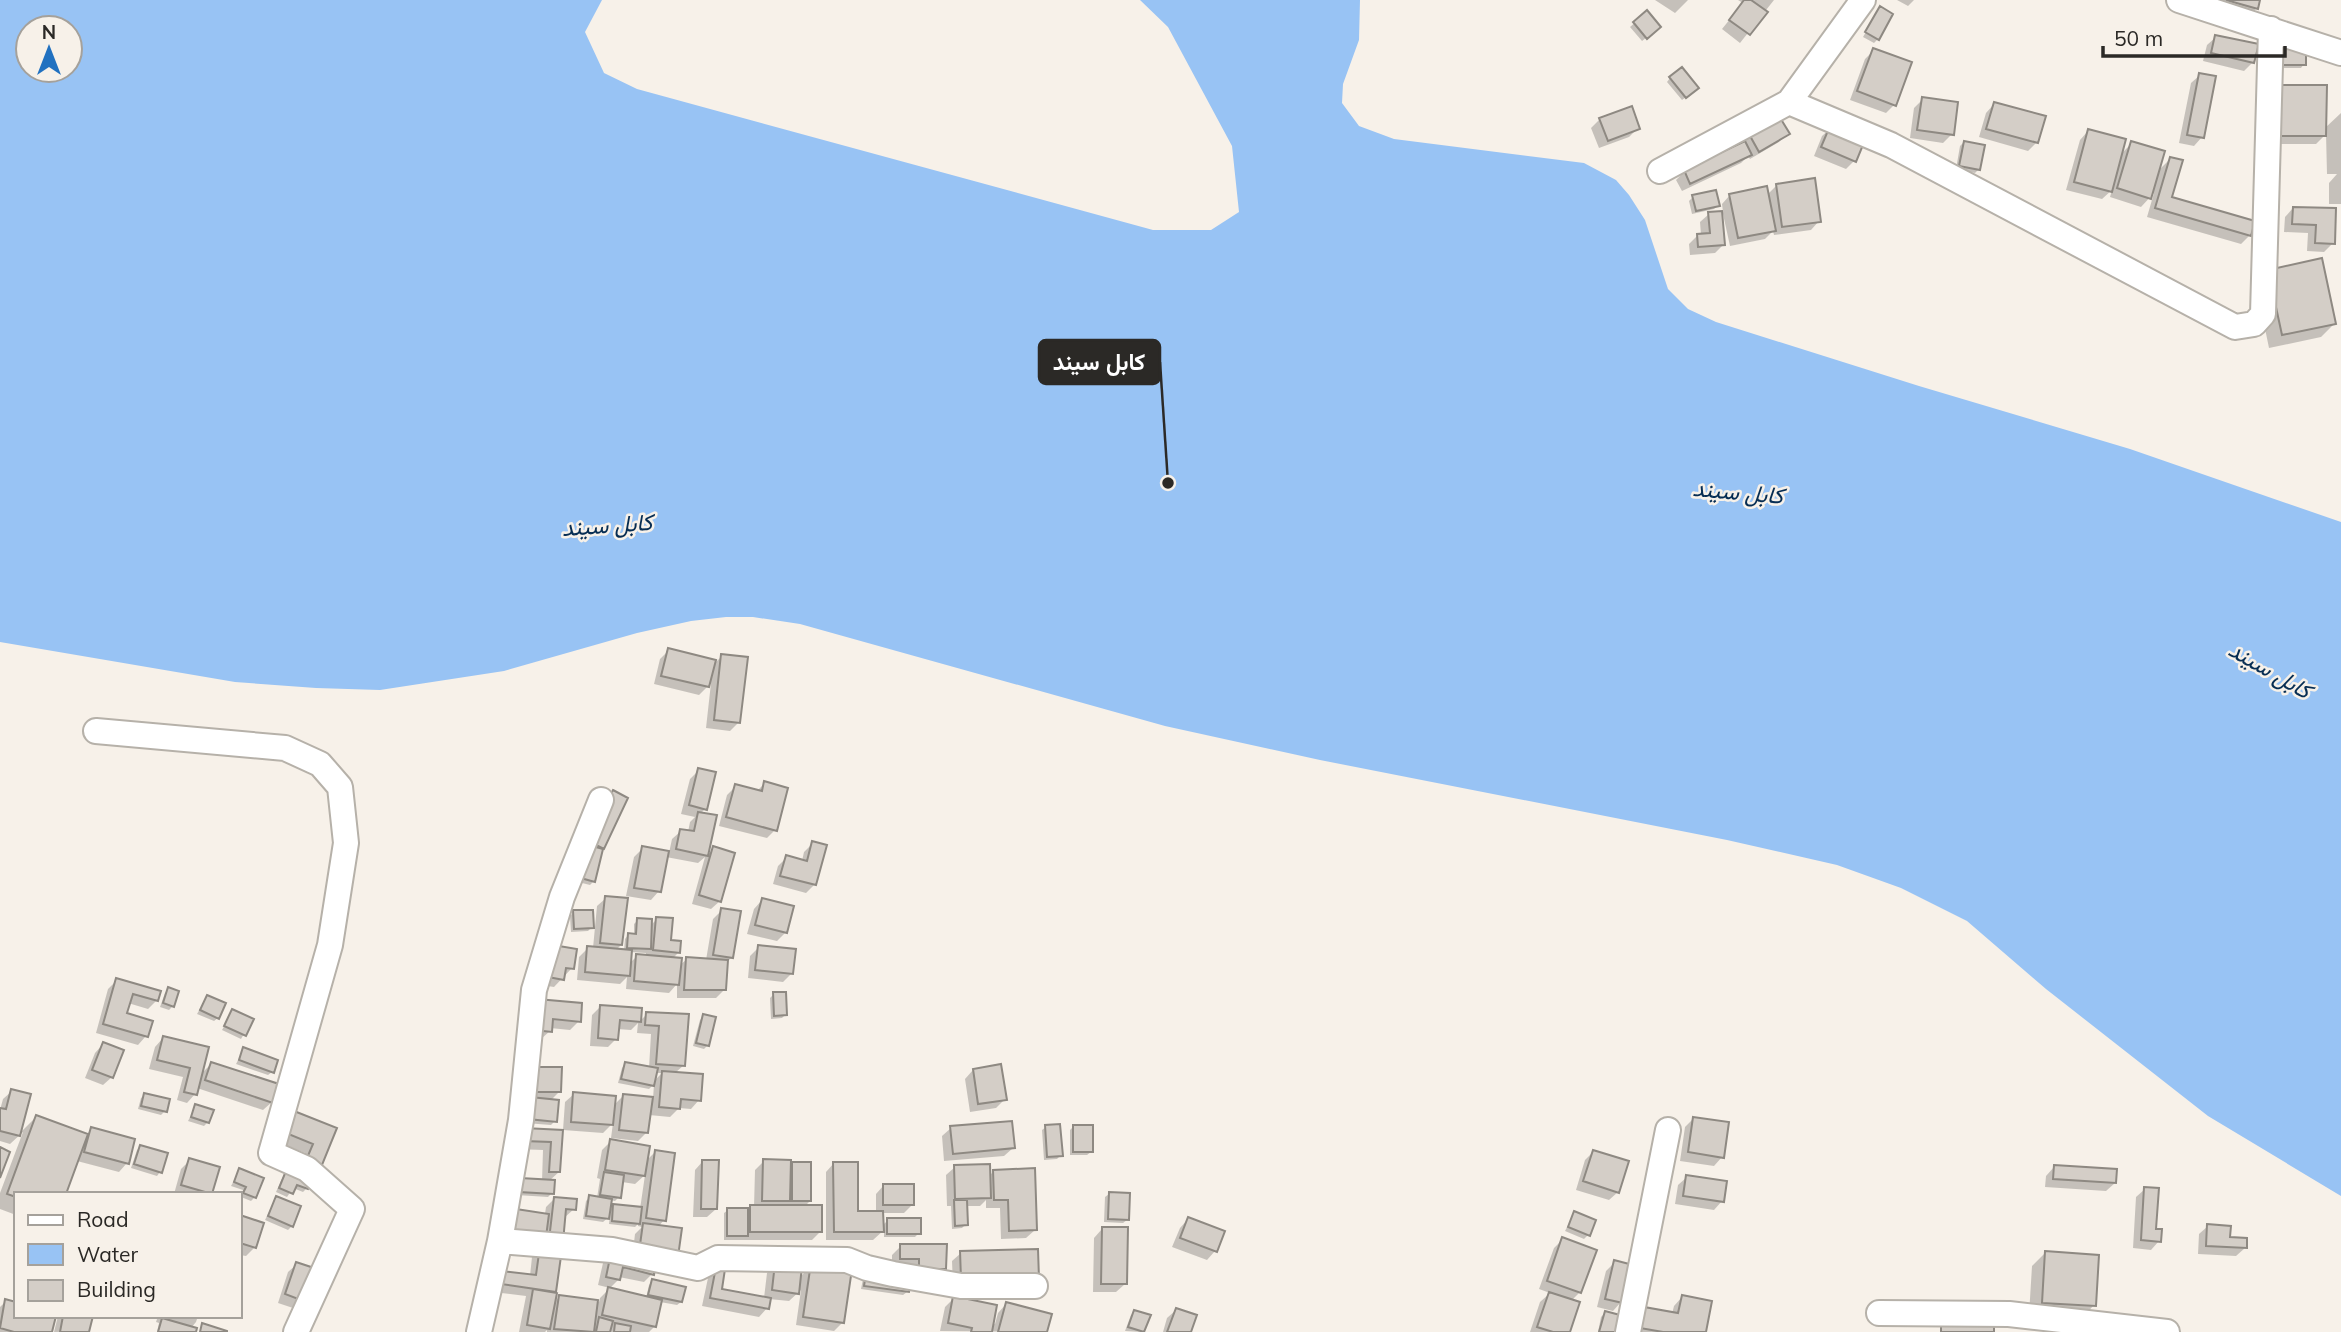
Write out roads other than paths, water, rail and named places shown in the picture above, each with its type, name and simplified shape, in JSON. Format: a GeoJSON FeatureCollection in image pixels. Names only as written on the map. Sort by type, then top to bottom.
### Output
{"type":"FeatureCollection","features":[{"type":"Feature","properties":{"kind":"street"},"geometry":{"type":"LineString","coordinates":[[1660,171],[1789,102],[1863,0]]}},
{"type":"Feature","properties":{"kind":"street"},"geometry":{"type":"LineString","coordinates":[[2179,0],[2341,53]]}},
{"type":"Feature","properties":{"kind":"street"},"geometry":{"type":"LineString","coordinates":[[1789,102],[1891,145],[2235,327],[2254,324],[2263,314],[2271,29]]}},
{"type":"Feature","properties":{"kind":"street"},"geometry":{"type":"LineString","coordinates":[[96,731],[285,748],[320,764],[340,787],[346,843],[330,945],[271,1153],[307,1169],[352,1209],[296,1332]]}},
{"type":"Feature","properties":{"kind":"street"},"geometry":{"type":"LineString","coordinates":[[479,1332],[500,1241],[521,1120],[534,990],[562,897],[601,800]]}},
{"type":"Feature","properties":{"kind":"street"},"geometry":{"type":"LineString","coordinates":[[1628,1332],[1668,1130]]}},
{"type":"Feature","properties":{"kind":"street"},"geometry":{"type":"LineString","coordinates":[[500,1241],[612,1250],[698,1268],[718,1258],[847,1260],[893,1274],[961,1286],[1035,1286]]}},
{"type":"Feature","properties":{"kind":"street"},"geometry":{"type":"LineString","coordinates":[[1879,1313],[2167,1332]]}},
{"type":"Feature","properties":{"kind":"water"},"geometry":{"type":"Polygon","coordinates":[[[0,0],[602,0],[585,32],[604,73],[637,89],[1153,230],[1211,230],[1239,212],[1232,146],[1168,27],[1140,0],[1360,0],[1359,40],[1343,84],[1342,103],[1359,126],[1394,139],[1584,163],[1616,180],[1645,220],[1668,289],[1688,309],[1716,322],[2130,449],[2341,522],[2341,1196],[2208,1116],[2046,989],[1967,921],[1901,888],[1837,865],[1727,840],[1320,760],[1165,726],[800,624],[753,617],[691,621],[637,633],[504,671],[380,690],[235,682],[0,642],[0,0]]]}},
{"type":"Feature","properties":{"kind":"place","name":"کابل سيند"},"geometry":{"type":"Point","coordinates":[1168,483]}}]}
